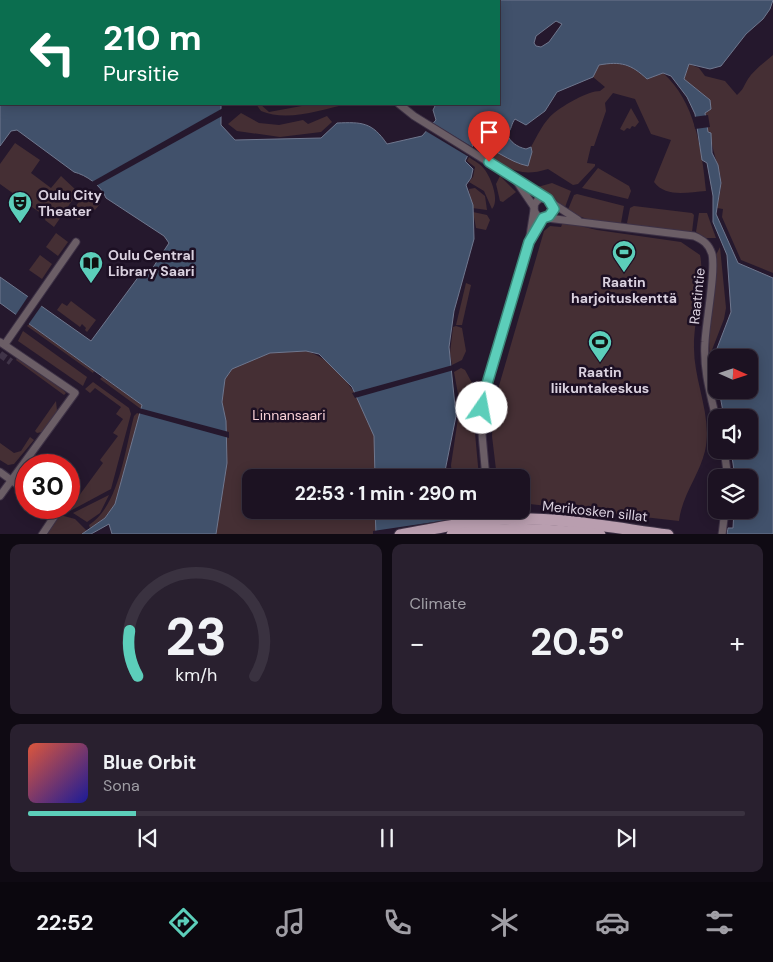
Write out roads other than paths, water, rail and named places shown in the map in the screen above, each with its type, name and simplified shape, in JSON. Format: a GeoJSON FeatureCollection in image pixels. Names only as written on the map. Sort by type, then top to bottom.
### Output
{"type":"FeatureCollection","features":[{"type":"Feature","properties":{"kind":"main road","name":"Merikosken sillat"},"geometry":{"type":"LineString","coordinates":[[515,528],[549,520],[668,534]]}},
{"type":"Feature","properties":{"kind":"main road","name":"Merikosken sillat"},"geometry":{"type":"LineString","coordinates":[[452,534],[476,525]]}},
{"type":"Feature","properties":{"kind":"main road","name":"Merikosken sillat"},"geometry":{"type":"LineString","coordinates":[[400,534],[476,525],[600,534]]}},
{"type":"Feature","properties":{"kind":"street"},"geometry":{"type":"LineString","coordinates":[[400,105],[414,116],[552,203],[553,212],[545,218],[529,242]]}},
{"type":"Feature","properties":{"kind":"street"},"geometry":{"type":"LineString","coordinates":[[515,179],[534,208],[537,216],[545,218]]}},
{"type":"Feature","properties":{"kind":"street"},"geometry":{"type":"LineString","coordinates":[[485,469],[481,423],[484,394],[529,242],[534,208],[537,201],[546,198]]}},
{"type":"Feature","properties":{"kind":"street","name":"Raatintie"},"geometry":{"type":"LineString","coordinates":[[552,203],[564,213],[583,223]]}},
{"type":"Feature","properties":{"kind":"street","name":"Raatintie"},"geometry":{"type":"LineString","coordinates":[[545,218],[694,236],[703,240],[708,246],[713,261],[704,344],[705,365],[714,409]]}},
{"type":"Feature","properties":{"kind":"street"},"geometry":{"type":"LineString","coordinates":[[0,496],[75,393],[3,343],[37,299],[76,242]]}},
{"type":"Feature","properties":{"kind":"street"},"geometry":{"type":"LineString","coordinates":[[0,472],[15,482]]}},
{"type":"Feature","properties":{"kind":"street"},"geometry":{"type":"LineString","coordinates":[[42,534],[52,519]]}},
{"type":"Feature","properties":{"kind":"street"},"geometry":{"type":"LineString","coordinates":[[476,525],[480,519]]}},
{"type":"Feature","properties":{"kind":"street"},"geometry":{"type":"LineString","coordinates":[[722,534],[724,519]]}},
{"type":"Feature","properties":{"kind":"street"},"geometry":{"type":"LineString","coordinates":[[544,534],[556,530]]}},
{"type":"Feature","properties":{"kind":"water"},"geometry":{"type":"Polygon","coordinates":[[[500,0],[773,0],[770,9],[763,19],[746,34],[721,66],[710,69],[689,64],[684,79],[710,100],[711,109],[705,113],[708,132],[711,133],[712,153],[718,165],[721,183],[716,214],[738,263],[773,278],[773,534],[727,534],[728,528],[733,528],[734,519],[758,519],[758,469],[734,469],[732,459],[758,459],[758,409],[723,409],[721,399],[758,399],[758,349],[717,349],[731,312],[727,255],[713,222],[713,196],[707,163],[702,160],[695,114],[687,97],[671,76],[663,73],[647,79],[631,67],[614,63],[599,65],[593,77],[557,92],[545,111],[526,125],[515,119],[507,134],[512,142],[517,145],[526,149],[531,147],[532,152],[528,166],[474,143],[465,161],[473,169],[471,178],[466,185],[473,205],[474,239],[454,311],[449,347],[456,416],[445,469],[375,469],[374,436],[352,387],[319,354],[306,351],[270,353],[232,369],[225,379],[222,402],[226,421],[227,463],[216,534],[112,534],[109,524],[91,534],[82,534],[105,518],[115,504],[142,405],[0,303],[0,277],[91,341],[145,268],[152,269],[169,243],[164,236],[106,198],[93,181],[74,172],[17,130],[11,131],[0,146],[0,105],[221,105],[221,125],[235,140],[321,138],[337,123],[360,123],[371,127],[387,144],[422,136],[436,120],[433,110],[436,105],[500,105],[500,0]],[[556,21],[536,36],[534,43],[536,46],[541,47],[549,42],[562,24],[556,21]]]}},
{"type":"Feature","properties":{"kind":"water"},"geometry":{"type":"Polygon","coordinates":[[[375,519],[458,519],[464,534],[376,534],[375,519]]]}},
{"type":"Feature","properties":{"kind":"tunnel"},"geometry":{"type":"LineString","coordinates":[[0,354],[11,362]]}},
{"type":"Feature","properties":{"kind":"place","name":"Oulu City Theater"},"geometry":{"type":"Point","coordinates":[20,224]}},
{"type":"Feature","properties":{"kind":"place","name":"Raatin harjoituskenttä"},"geometry":{"type":"Point","coordinates":[624,273]}},
{"type":"Feature","properties":{"kind":"place","name":"Oulu Central Library Saari"},"geometry":{"type":"Point","coordinates":[91,284]}},
{"type":"Feature","properties":{"kind":"place","name":"Raatin liikuntakeskus"},"geometry":{"type":"Point","coordinates":[600,363]}},
{"type":"Feature","properties":{"kind":"park label","name":"Linnansaari"},"geometry":{"type":"Point","coordinates":[289,415]}}]}
